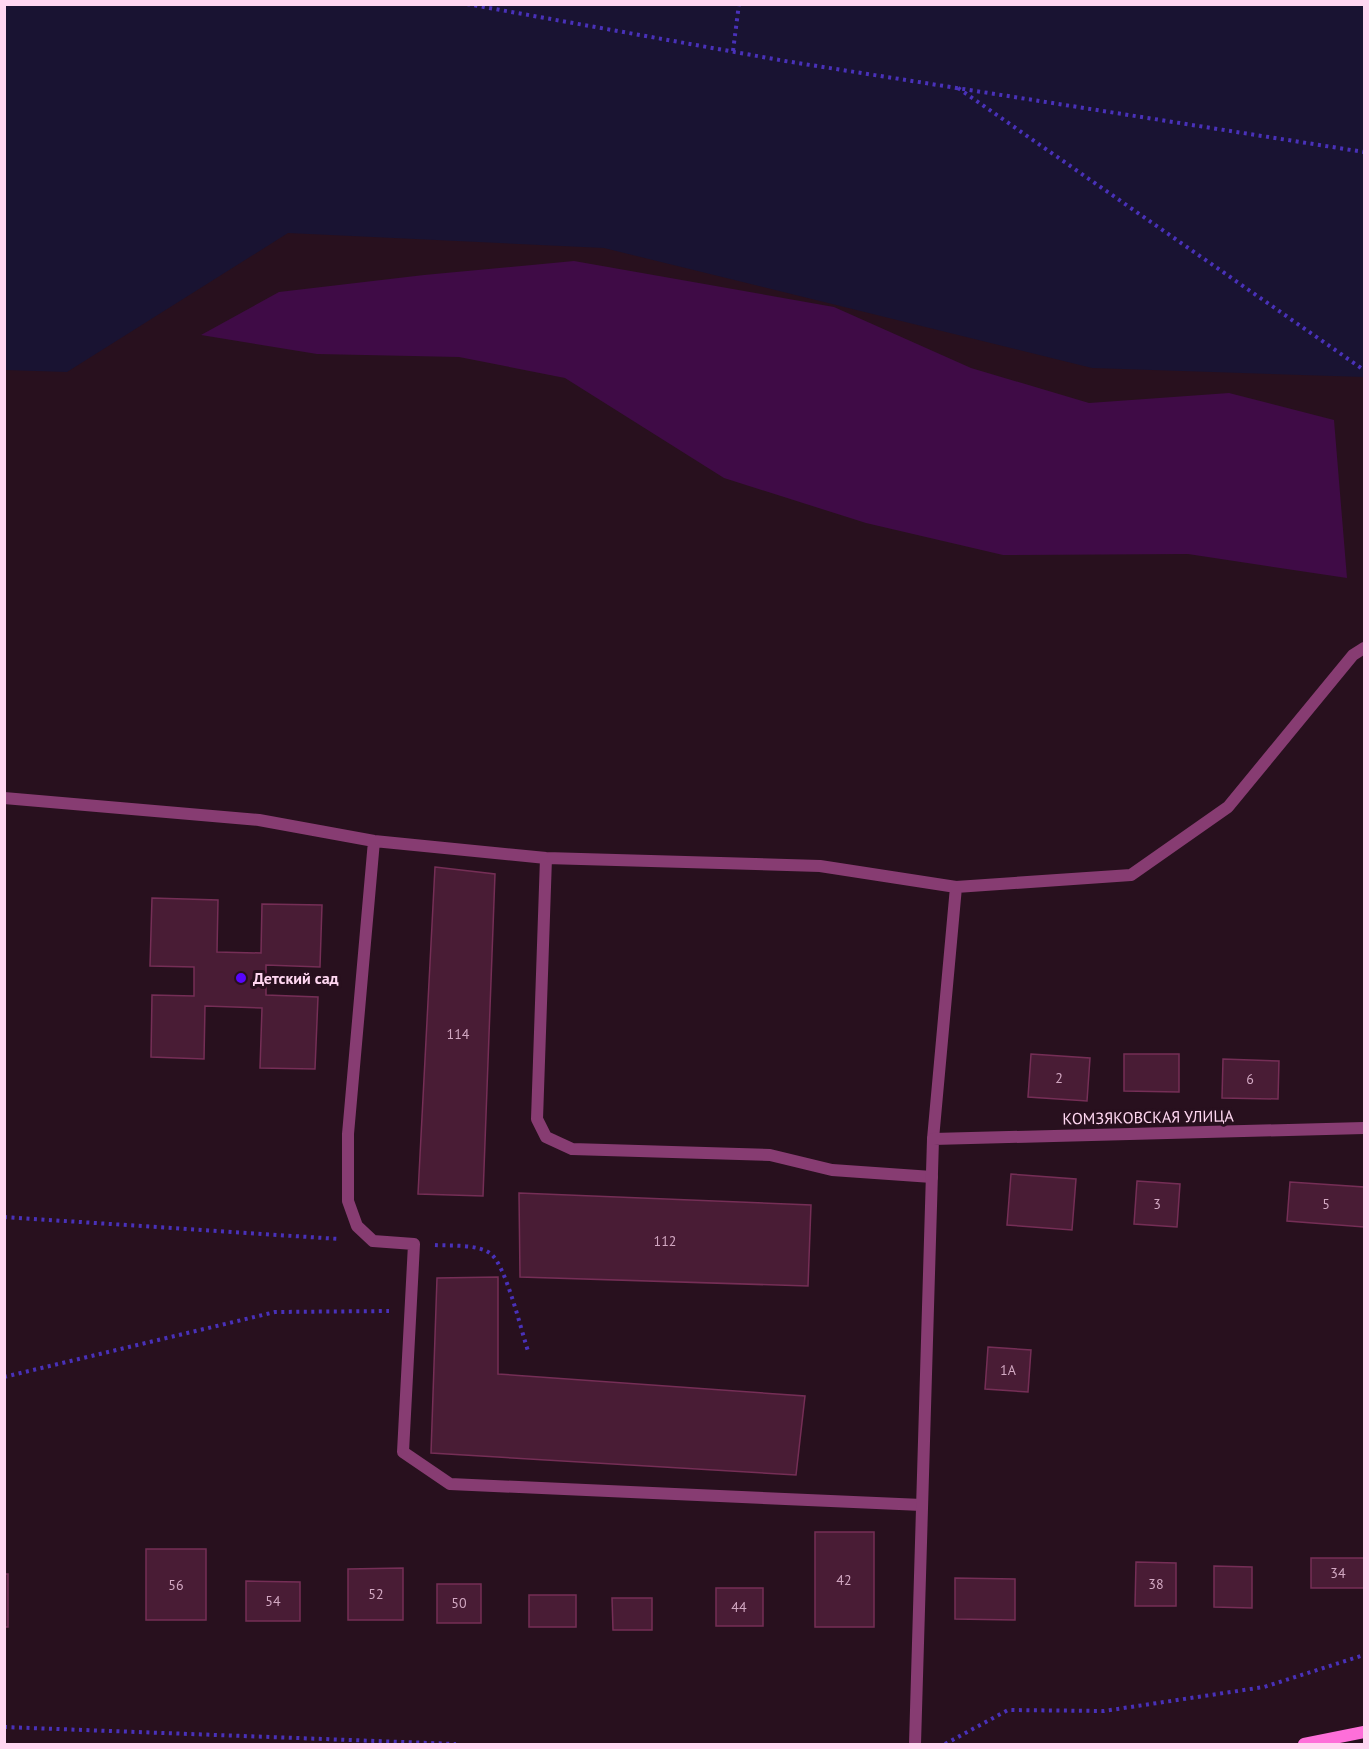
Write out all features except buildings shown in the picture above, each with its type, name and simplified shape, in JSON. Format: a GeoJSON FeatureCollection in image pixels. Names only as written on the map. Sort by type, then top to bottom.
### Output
{"type":"FeatureCollection","features":[{"type":"Feature","properties":{"kind":"street"},"geometry":{"type":"LineString","coordinates":[[4,798],[259,820],[374,841],[546,858],[820,866],[956,887],[1131,875],[1227,807],[1353,655],[1365,648]]}},
{"type":"Feature","properties":{"kind":"street"},"geometry":{"type":"LineString","coordinates":[[374,841],[348,1134],[348,1201],[357,1226],[373,1241],[414,1244],[403,1452],[450,1484],[922,1505]]}},
{"type":"Feature","properties":{"kind":"street"},"geometry":{"type":"LineString","coordinates":[[546,858],[537,1119],[546,1137],[572,1149],[770,1155],[832,1170],[932,1178]]}},
{"type":"Feature","properties":{"kind":"street"},"geometry":{"type":"LineString","coordinates":[[915,1744],[933,1138],[956,887]]}},
{"type":"Feature","properties":{"kind":"street","name":"КОМЗЯКОВСКАЯ УЛИЦА"},"geometry":{"type":"LineString","coordinates":[[933,1138],[1365,1128]]}},
{"type":"Feature","properties":{"kind":"street"},"geometry":{"type":"LineString","coordinates":[[1304,1744],[1365,1732]]}},
{"type":"Feature","properties":{"kind":"path"},"geometry":{"type":"LineString","coordinates":[[467,4],[734,52],[1365,152]]}},
{"type":"Feature","properties":{"kind":"path"},"geometry":{"type":"LineString","coordinates":[[734,52],[739,4]]}},
{"type":"Feature","properties":{"kind":"path"},"geometry":{"type":"LineString","coordinates":[[958,88],[1365,370]]}},
{"type":"Feature","properties":{"kind":"path"},"geometry":{"type":"LineString","coordinates":[[4,1217],[373,1241]]}},
{"type":"Feature","properties":{"kind":"path"},"geometry":{"type":"LineString","coordinates":[[414,1244],[472,1247],[491,1253],[501,1269],[528,1351]]}},
{"type":"Feature","properties":{"kind":"path"},"geometry":{"type":"LineString","coordinates":[[4,1377],[275,1312],[411,1311]]}},
{"type":"Feature","properties":{"kind":"path"},"geometry":{"type":"LineString","coordinates":[[945,1744],[1008,1710],[1104,1711],[1264,1687],[1365,1655]]}},
{"type":"Feature","properties":{"kind":"path"},"geometry":{"type":"LineString","coordinates":[[4,1727],[456,1744]]}},
{"type":"Feature","properties":{"kind":"shaded area"},"geometry":{"type":"Polygon","coordinates":[[[5,4],[1364,5],[1364,377],[1092,368],[604,248],[288,233],[67,372],[5,370],[5,4]]]}},
{"type":"Feature","properties":{"kind":"shaded area"},"geometry":{"type":"Polygon","coordinates":[[[574,261],[834,307],[971,368],[1089,403],[1229,393],[1334,420],[1347,578],[1188,554],[1003,555],[866,523],[724,478],[565,378],[459,357],[317,354],[201,335],[279,292],[574,261]]]}},
{"type":"Feature","properties":{"kind":"place","name":"Детский сад"},"geometry":{"type":"Point","coordinates":[241,978]}}]}
